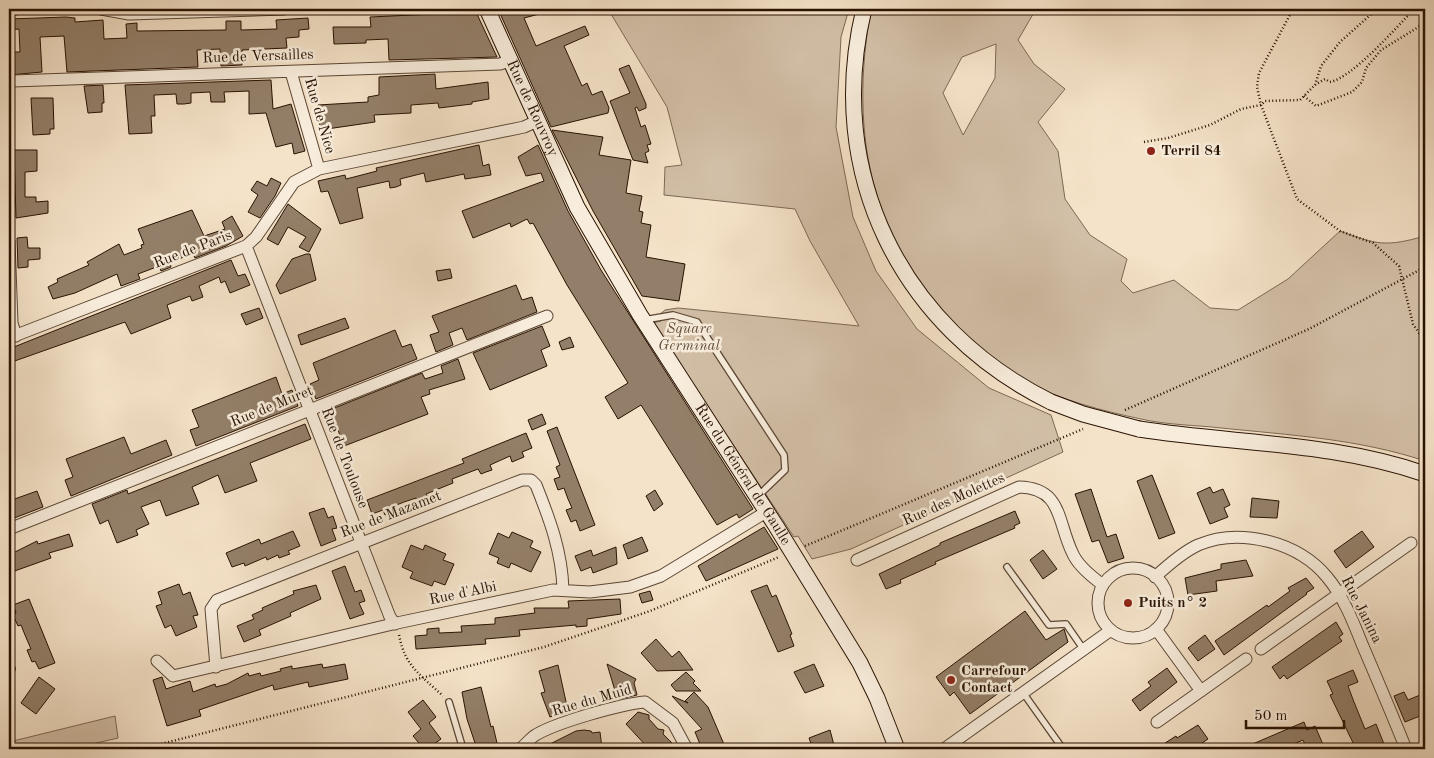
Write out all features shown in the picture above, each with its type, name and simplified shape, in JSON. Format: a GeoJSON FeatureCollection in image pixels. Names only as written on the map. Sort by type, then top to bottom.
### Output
{"type":"FeatureCollection","features":[{"type":"Feature","properties":{"kind":"street"},"geometry":{"type":"LineString","coordinates":[[9,9],[16,9]]}},
{"type":"Feature","properties":{"kind":"street"},"geometry":{"type":"LineString","coordinates":[[101,9],[129,14],[284,9]]}},
{"type":"Feature","properties":{"kind":"street","name":"Rue de Rouvroy"},"geometry":{"type":"LineString","coordinates":[[486,9],[578,207]]}},
{"type":"Feature","properties":{"kind":"street"},"geometry":{"type":"LineString","coordinates":[[864,9],[855,53],[853,88],[855,121],[866,184],[876,217],[890,248],[919,295],[954,335],[996,370],[1021,387],[1051,402],[1083,414],[1139,429],[1334,450],[1367,457],[1425,474]]}},
{"type":"Feature","properties":{"kind":"street","name":"Rue de Versailles"},"geometry":{"type":"LineString","coordinates":[[9,84],[13,81],[500,64],[510,61]]}},
{"type":"Feature","properties":{"kind":"street","name":"Rue de Nice"},"geometry":{"type":"LineString","coordinates":[[290,72],[319,169]]}},
{"type":"Feature","properties":{"kind":"street","name":"Rue de Paris"},"geometry":{"type":"LineString","coordinates":[[12,337],[246,246],[256,237],[294,182],[319,169],[524,127],[537,121]]}},
{"type":"Feature","properties":{"kind":"street","name":"Rue du Général de Gaulle"},"geometry":{"type":"LineString","coordinates":[[578,207],[643,320],[757,497],[860,663],[877,698],[897,749]]}},
{"type":"Feature","properties":{"kind":"street"},"geometry":{"type":"LineString","coordinates":[[9,241],[12,337]]}},
{"type":"Feature","properties":{"kind":"street","name":"Rue de Toulouse"},"geometry":{"type":"LineString","coordinates":[[246,246],[390,618],[396,624]]}},
{"type":"Feature","properties":{"kind":"street","name":"Rue de Muret"},"geometry":{"type":"LineString","coordinates":[[9,528],[309,408],[547,316]]}},
{"type":"Feature","properties":{"kind":"street","name":"Rue de Mazamet"},"geometry":{"type":"LineString","coordinates":[[216,666],[211,609],[217,600],[522,480],[532,480],[536,485],[554,529],[562,572],[563,590]]}},
{"type":"Feature","properties":{"kind":"street","name":"Rue des Molettes"},"geometry":{"type":"LineString","coordinates":[[857,560],[1019,487],[1036,488],[1053,499],[1072,554],[1103,585]]}},
{"type":"Feature","properties":{"kind":"street","name":"Rue d'Albi"},"geometry":{"type":"LineString","coordinates":[[157,661],[173,676],[396,624],[563,590],[590,592],[630,587],[661,576],[766,512]]}},
{"type":"Feature","properties":{"kind":"street","name":"Rue Janina"},"geometry":{"type":"LineString","coordinates":[[1155,577],[1190,550],[1201,544],[1236,537],[1255,538],[1285,546],[1314,564],[1328,577],[1348,610],[1406,749]]}},
{"type":"Feature","properties":{"kind":"street"},"geometry":{"type":"LineString","coordinates":[[1261,649],[1411,543]]}},
{"type":"Feature","properties":{"kind":"street"},"geometry":{"type":"LineString","coordinates":[[1131,568],[1148,571],[1155,577],[1165,589],[1168,605],[1163,621],[1156,629],[1135,638],[1118,635],[1111,630],[1105,624],[1099,609],[1100,593],[1103,585],[1115,573],[1131,568]]}},
{"type":"Feature","properties":{"kind":"street"},"geometry":{"type":"LineString","coordinates":[[1156,629],[1201,691]]}},
{"type":"Feature","properties":{"kind":"street"},"geometry":{"type":"LineString","coordinates":[[944,749],[1085,651],[1111,630]]}},
{"type":"Feature","properties":{"kind":"street"},"geometry":{"type":"LineString","coordinates":[[1156,722],[1246,659]]}},
{"type":"Feature","properties":{"kind":"street","name":"Rue du Muid"},"geometry":{"type":"LineString","coordinates":[[520,749],[534,736],[550,728],[629,704],[645,702],[673,723],[687,749]]}},
{"type":"Feature","properties":{"kind":"lane"},"geometry":{"type":"LineString","coordinates":[[643,320],[674,315],[697,322],[784,455],[785,470],[757,497]]}},
{"type":"Feature","properties":{"kind":"lane"},"geometry":{"type":"LineString","coordinates":[[1007,567],[1049,626],[1066,624],[1085,651]]}},
{"type":"Feature","properties":{"kind":"lane"},"geometry":{"type":"LineString","coordinates":[[9,661],[12,669],[9,674]]}},
{"type":"Feature","properties":{"kind":"lane"},"geometry":{"type":"LineString","coordinates":[[1024,694],[1063,749]]}},
{"type":"Feature","properties":{"kind":"lane"},"geometry":{"type":"LineString","coordinates":[[449,702],[463,749]]}},
{"type":"Feature","properties":{"kind":"path"},"geometry":{"type":"LineString","coordinates":[[1293,9],[1259,73],[1257,87],[1261,104],[1297,199],[1340,231],[1373,243],[1399,266],[1413,324],[1425,342]]}},
{"type":"Feature","properties":{"kind":"path"},"geometry":{"type":"LineString","coordinates":[[1314,86],[1321,66],[1340,42],[1376,9]]}},
{"type":"Feature","properties":{"kind":"path"},"geometry":{"type":"LineString","coordinates":[[1144,142],[1185,133],[1210,125],[1242,109],[1261,104],[1265,101],[1300,100],[1325,78],[1330,82],[1336,81],[1358,67],[1371,51],[1414,9]]}},
{"type":"Feature","properties":{"kind":"path"},"geometry":{"type":"LineString","coordinates":[[1304,96],[1316,106],[1352,92],[1362,82],[1366,68],[1381,50],[1425,23]]}},
{"type":"Feature","properties":{"kind":"path"},"geometry":{"type":"LineString","coordinates":[[396,624],[401,646],[410,666],[449,702]]}},
{"type":"Feature","properties":{"kind":"green space","name":"Square Germinal"},"geometry":{"type":"Polygon","coordinates":[[[608,9],[849,9],[841,37],[836,127],[853,217],[876,271],[917,329],[989,388],[1051,415],[1063,452],[851,549],[812,559],[798,536],[794,537],[653,323],[661,321],[658,316],[665,310],[678,308],[859,326],[810,241],[795,209],[664,195],[665,167],[682,165],[667,107],[608,9]]]}},
{"type":"Feature","properties":{"kind":"green space"},"geometry":{"type":"Polygon","coordinates":[[[871,9],[1036,9],[1018,40],[1034,64],[1065,89],[1038,122],[1058,151],[1065,199],[1090,235],[1127,259],[1121,281],[1133,293],[1174,280],[1210,308],[1238,310],[1288,279],[1340,231],[1373,242],[1382,243],[1400,242],[1425,236],[1425,461],[1375,448],[1324,439],[1171,424],[1141,419],[1053,394],[1025,381],[997,362],[938,306],[910,269],[890,230],[875,189],[866,146],[863,102],[865,56],[871,9]],[[996,44],[962,57],[943,93],[963,135],[995,78],[996,44]]]}},
{"type":"Feature","properties":{"kind":"green space"},"geometry":{"type":"Polygon","coordinates":[[[115,716],[118,738],[70,749],[9,749],[9,742],[115,716]]]}},
{"type":"Feature","properties":{"kind":"building"},"geometry":{"type":"Polygon","coordinates":[[[498,9],[546,9],[547,12],[524,18],[536,46],[585,26],[589,35],[564,46],[582,86],[587,83],[592,95],[602,91],[609,108],[608,113],[551,127],[498,9]]]}},
{"type":"Feature","properties":{"kind":"building"},"geometry":{"type":"Polygon","coordinates":[[[476,12],[497,57],[389,60],[388,39],[366,40],[366,43],[334,44],[333,27],[371,27],[370,17],[476,12]]]}},
{"type":"Feature","properties":{"kind":"building"},"geometry":{"type":"Polygon","coordinates":[[[75,18],[75,22],[103,20],[104,39],[127,38],[126,24],[137,23],[137,31],[226,30],[226,21],[241,21],[241,30],[277,29],[276,20],[308,18],[309,29],[299,30],[299,37],[286,38],[287,48],[242,50],[242,65],[221,66],[220,49],[197,50],[198,67],[67,72],[64,36],[40,37],[42,72],[9,75],[9,52],[20,52],[19,29],[9,30],[9,19],[75,18]]]}},
{"type":"Feature","properties":{"kind":"building"},"geometry":{"type":"Polygon","coordinates":[[[629,65],[646,104],[646,108],[639,111],[637,107],[635,108],[641,127],[645,125],[651,144],[647,145],[649,151],[645,153],[648,163],[633,160],[610,101],[630,93],[619,69],[629,65]]]}},
{"type":"Feature","properties":{"kind":"building"},"geometry":{"type":"Polygon","coordinates":[[[435,74],[436,89],[488,82],[489,99],[472,102],[472,104],[439,108],[438,103],[411,105],[411,113],[374,115],[375,122],[320,130],[318,105],[368,102],[368,97],[379,95],[379,77],[435,74]]]}},
{"type":"Feature","properties":{"kind":"building"},"geometry":{"type":"Polygon","coordinates":[[[271,80],[273,109],[291,104],[305,151],[294,154],[292,143],[276,147],[266,113],[249,114],[249,91],[224,92],[225,102],[211,102],[210,92],[191,93],[191,103],[184,104],[177,104],[176,94],[154,95],[155,116],[151,116],[152,133],[129,134],[125,85],[271,80]]]}},
{"type":"Feature","properties":{"kind":"building"},"geometry":{"type":"Polygon","coordinates":[[[103,85],[104,103],[102,103],[102,112],[88,113],[84,86],[103,85]]]}},
{"type":"Feature","properties":{"kind":"building"},"geometry":{"type":"Polygon","coordinates":[[[31,98],[53,98],[54,129],[50,129],[50,134],[33,135],[31,98]]]}},
{"type":"Feature","properties":{"kind":"building"},"geometry":{"type":"Polygon","coordinates":[[[552,130],[603,137],[599,155],[631,160],[626,193],[642,196],[639,211],[643,212],[641,223],[651,225],[646,257],[685,264],[679,301],[642,296],[593,211],[552,130]]]}},
{"type":"Feature","properties":{"kind":"building"},"geometry":{"type":"Polygon","coordinates":[[[479,145],[483,166],[489,164],[491,175],[465,179],[464,174],[426,182],[424,173],[400,179],[401,185],[396,187],[390,188],[389,181],[357,188],[363,218],[340,224],[328,191],[321,192],[318,181],[345,175],[346,179],[377,171],[376,168],[479,145]]]}},
{"type":"Feature","properties":{"kind":"building"},"geometry":{"type":"Polygon","coordinates":[[[538,145],[568,211],[601,270],[753,509],[739,518],[737,514],[717,525],[641,405],[618,419],[605,397],[628,383],[567,285],[533,223],[530,224],[527,219],[511,227],[510,223],[473,238],[462,211],[544,181],[541,173],[526,176],[518,157],[538,145]]]}},
{"type":"Feature","properties":{"kind":"building"},"geometry":{"type":"Polygon","coordinates":[[[14,150],[37,150],[37,171],[25,172],[25,197],[36,197],[36,202],[48,201],[48,213],[16,218],[14,150]]]}},
{"type":"Feature","properties":{"kind":"building"},"geometry":{"type":"Polygon","coordinates":[[[271,178],[281,183],[275,196],[260,218],[248,212],[258,195],[251,190],[257,181],[267,186],[271,178]]]}},
{"type":"Feature","properties":{"kind":"building"},"geometry":{"type":"Polygon","coordinates":[[[288,204],[321,229],[309,252],[299,247],[306,237],[288,227],[278,245],[267,239],[288,204]]]}},
{"type":"Feature","properties":{"kind":"building"},"geometry":{"type":"Polygon","coordinates":[[[192,210],[204,236],[225,229],[222,222],[232,216],[243,236],[226,246],[195,258],[193,253],[170,263],[171,267],[161,271],[159,266],[138,274],[140,279],[121,286],[117,274],[75,293],[53,299],[48,287],[58,282],[57,279],[89,265],[87,262],[119,244],[124,255],[142,248],[141,245],[144,244],[138,229],[192,210]]]}},
{"type":"Feature","properties":{"kind":"building"},"geometry":{"type":"Polygon","coordinates":[[[27,237],[28,248],[40,248],[40,259],[28,260],[28,267],[18,268],[17,238],[27,237]]]}},
{"type":"Feature","properties":{"kind":"building"},"geometry":{"type":"Polygon","coordinates":[[[310,254],[316,280],[280,294],[276,285],[292,259],[310,254]]]}},
{"type":"Feature","properties":{"kind":"building"},"geometry":{"type":"Polygon","coordinates":[[[231,260],[238,276],[245,274],[250,285],[230,293],[225,281],[221,283],[219,277],[199,286],[203,297],[192,301],[190,296],[167,305],[171,318],[131,334],[125,322],[9,363],[9,349],[231,260]]]}},
{"type":"Feature","properties":{"kind":"building"},"geometry":{"type":"Polygon","coordinates":[[[450,269],[452,278],[438,281],[436,271],[450,269]]]}},
{"type":"Feature","properties":{"kind":"building"},"geometry":{"type":"Polygon","coordinates":[[[516,285],[522,300],[532,297],[537,312],[467,340],[462,328],[449,333],[453,345],[436,352],[430,335],[439,332],[432,316],[516,285]]]}},
{"type":"Feature","properties":{"kind":"building"},"geometry":{"type":"Polygon","coordinates":[[[259,308],[263,318],[246,325],[241,314],[259,308]]]}},
{"type":"Feature","properties":{"kind":"building"},"geometry":{"type":"Polygon","coordinates":[[[345,318],[349,328],[301,345],[298,335],[345,318]]]}},
{"type":"Feature","properties":{"kind":"building"},"geometry":{"type":"Polygon","coordinates":[[[542,326],[550,346],[541,350],[547,366],[490,390],[473,353],[542,326]]]}},
{"type":"Feature","properties":{"kind":"building"},"geometry":{"type":"Polygon","coordinates":[[[395,330],[402,347],[411,344],[417,359],[316,399],[310,384],[319,380],[313,363],[395,330]]]}},
{"type":"Feature","properties":{"kind":"building"},"geometry":{"type":"Polygon","coordinates":[[[570,337],[574,347],[562,350],[559,342],[570,337]]]}},
{"type":"Feature","properties":{"kind":"building"},"geometry":{"type":"Polygon","coordinates":[[[458,359],[465,379],[429,390],[430,394],[421,397],[428,414],[344,446],[338,430],[329,431],[322,413],[422,373],[425,379],[443,373],[441,366],[458,359]]]}},
{"type":"Feature","properties":{"kind":"building"},"geometry":{"type":"Polygon","coordinates":[[[276,377],[282,394],[292,390],[298,406],[196,446],[190,430],[199,427],[192,410],[276,377]]]}},
{"type":"Feature","properties":{"kind":"building"},"geometry":{"type":"Polygon","coordinates":[[[542,414],[546,424],[532,430],[528,420],[542,414]]]}},
{"type":"Feature","properties":{"kind":"building"},"geometry":{"type":"Polygon","coordinates":[[[305,424],[311,439],[250,463],[257,481],[225,493],[218,475],[192,487],[199,504],[166,516],[160,500],[141,507],[149,524],[136,530],[138,535],[117,543],[108,520],[100,524],[92,504],[127,490],[128,494],[305,424]]]}},
{"type":"Feature","properties":{"kind":"building"},"geometry":{"type":"Polygon","coordinates":[[[557,427],[595,525],[580,531],[576,520],[571,522],[566,510],[572,508],[564,488],[558,490],[554,479],[560,477],[556,467],[560,465],[547,431],[557,427]]]}},
{"type":"Feature","properties":{"kind":"building"},"geometry":{"type":"Polygon","coordinates":[[[526,433],[532,448],[522,452],[524,457],[512,462],[510,456],[490,465],[492,470],[481,474],[478,469],[452,479],[453,483],[426,494],[428,498],[417,503],[416,498],[394,506],[396,511],[385,515],[383,510],[372,514],[367,500],[464,463],[462,459],[526,433]]]}},
{"type":"Feature","properties":{"kind":"building"},"geometry":{"type":"Polygon","coordinates":[[[124,437],[131,454],[166,440],[172,455],[71,496],[65,480],[73,477],[66,459],[124,437]]]}},
{"type":"Feature","properties":{"kind":"building"},"geometry":{"type":"Polygon","coordinates":[[[1152,475],[1175,533],[1159,539],[1137,481],[1152,475]]]}},
{"type":"Feature","properties":{"kind":"building"},"geometry":{"type":"Polygon","coordinates":[[[1210,487],[1213,493],[1223,489],[1230,505],[1224,508],[1228,517],[1210,524],[1197,493],[1210,487]]]}},
{"type":"Feature","properties":{"kind":"building"},"geometry":{"type":"Polygon","coordinates":[[[1091,489],[1107,537],[1116,534],[1124,558],[1108,563],[1099,540],[1092,542],[1075,494],[1091,489]]]}},
{"type":"Feature","properties":{"kind":"building"},"geometry":{"type":"Polygon","coordinates":[[[655,490],[663,504],[654,511],[646,496],[655,490]]]}},
{"type":"Feature","properties":{"kind":"building"},"geometry":{"type":"Polygon","coordinates":[[[37,491],[43,507],[9,520],[9,501],[37,491]]]}},
{"type":"Feature","properties":{"kind":"building"},"geometry":{"type":"Polygon","coordinates":[[[1252,498],[1279,501],[1277,518],[1250,517],[1252,498]]]}},
{"type":"Feature","properties":{"kind":"building"},"geometry":{"type":"Polygon","coordinates":[[[324,508],[328,518],[333,516],[337,528],[332,529],[336,540],[321,546],[309,513],[324,508]]]}},
{"type":"Feature","properties":{"kind":"building"},"geometry":{"type":"Polygon","coordinates":[[[1015,511],[1020,523],[1014,526],[1015,528],[935,562],[936,564],[900,580],[901,583],[886,589],[879,574],[940,545],[940,543],[1015,511]]]}},
{"type":"Feature","properties":{"kind":"building"},"geometry":{"type":"Polygon","coordinates":[[[764,527],[778,549],[706,581],[698,566],[764,527]]]}},
{"type":"Feature","properties":{"kind":"building"},"geometry":{"type":"Polygon","coordinates":[[[293,531],[300,546],[288,551],[290,554],[279,558],[278,555],[267,560],[266,557],[245,566],[244,563],[232,567],[226,553],[259,539],[261,544],[293,531]]]}},
{"type":"Feature","properties":{"kind":"building"},"geometry":{"type":"Polygon","coordinates":[[[1362,531],[1374,547],[1346,568],[1334,551],[1362,531]]]}},
{"type":"Feature","properties":{"kind":"building"},"geometry":{"type":"Polygon","coordinates":[[[512,532],[533,541],[530,547],[541,552],[531,572],[511,563],[509,568],[497,563],[499,558],[489,554],[498,533],[509,538],[512,532]]]}},
{"type":"Feature","properties":{"kind":"building"},"geometry":{"type":"Polygon","coordinates":[[[69,534],[73,546],[49,553],[51,558],[9,573],[9,555],[37,541],[38,544],[69,534]]]}},
{"type":"Feature","properties":{"kind":"building"},"geometry":{"type":"Polygon","coordinates":[[[642,537],[648,551],[628,559],[623,545],[642,537]]]}},
{"type":"Feature","properties":{"kind":"building"},"geometry":{"type":"Polygon","coordinates":[[[411,545],[423,550],[425,545],[446,554],[443,560],[454,564],[445,585],[434,581],[432,586],[410,578],[413,572],[402,567],[411,545]]]}},
{"type":"Feature","properties":{"kind":"building"},"geometry":{"type":"Polygon","coordinates":[[[616,547],[617,564],[593,573],[591,567],[581,571],[575,556],[591,550],[593,556],[616,547]]]}},
{"type":"Feature","properties":{"kind":"building"},"geometry":{"type":"Polygon","coordinates":[[[1043,550],[1057,569],[1043,579],[1030,560],[1043,550]]]}},
{"type":"Feature","properties":{"kind":"building"},"geometry":{"type":"Polygon","coordinates":[[[1246,560],[1253,576],[1216,581],[1217,591],[1188,595],[1185,578],[1221,569],[1221,564],[1246,560]]]}},
{"type":"Feature","properties":{"kind":"building"},"geometry":{"type":"Polygon","coordinates":[[[345,566],[355,592],[361,590],[365,601],[359,603],[364,614],[350,619],[332,571],[345,566]]]}},
{"type":"Feature","properties":{"kind":"building"},"geometry":{"type":"Polygon","coordinates":[[[1306,578],[1314,588],[1224,655],[1215,641],[1267,605],[1268,607],[1290,591],[1288,588],[1306,578]]]}},
{"type":"Feature","properties":{"kind":"building"},"geometry":{"type":"Polygon","coordinates":[[[179,584],[183,595],[190,592],[198,615],[193,616],[197,627],[176,636],[171,625],[165,628],[156,606],[162,604],[158,592],[179,584]]]}},
{"type":"Feature","properties":{"kind":"building"},"geometry":{"type":"Polygon","coordinates":[[[316,585],[321,599],[290,613],[291,616],[259,630],[261,635],[244,642],[237,626],[254,619],[252,615],[263,610],[262,608],[294,594],[293,591],[316,585]]]}},
{"type":"Feature","properties":{"kind":"building"},"geometry":{"type":"Polygon","coordinates":[[[767,585],[772,597],[776,595],[792,634],[790,635],[794,646],[778,652],[751,591],[767,585]]]}},
{"type":"Feature","properties":{"kind":"building"},"geometry":{"type":"Polygon","coordinates":[[[650,591],[653,600],[642,603],[639,594],[650,591]]]}},
{"type":"Feature","properties":{"kind":"building"},"geometry":{"type":"Polygon","coordinates":[[[29,599],[55,663],[39,669],[35,661],[32,662],[27,650],[31,649],[21,625],[18,626],[13,615],[16,613],[13,605],[29,599]]]}},
{"type":"Feature","properties":{"kind":"building"},"geometry":{"type":"Polygon","coordinates":[[[620,599],[621,614],[587,619],[587,626],[576,627],[576,625],[519,630],[520,636],[485,639],[486,644],[416,649],[415,636],[427,635],[427,629],[439,628],[439,633],[462,632],[461,626],[495,624],[495,618],[535,613],[534,608],[569,608],[568,601],[620,599]]]}},
{"type":"Feature","properties":{"kind":"building"},"geometry":{"type":"Polygon","coordinates":[[[1025,611],[1046,640],[1064,629],[1068,642],[970,714],[954,692],[950,696],[936,677],[1025,611]]]}},
{"type":"Feature","properties":{"kind":"building"},"geometry":{"type":"Polygon","coordinates":[[[1336,622],[1343,634],[1339,637],[1342,641],[1287,679],[1284,675],[1280,679],[1272,667],[1336,622]]]}},
{"type":"Feature","properties":{"kind":"building"},"geometry":{"type":"Polygon","coordinates":[[[1205,635],[1215,649],[1198,661],[1188,648],[1205,635]]]}},
{"type":"Feature","properties":{"kind":"building"},"geometry":{"type":"Polygon","coordinates":[[[656,639],[672,657],[679,651],[693,670],[657,671],[641,653],[656,639]]]}},
{"type":"Feature","properties":{"kind":"building"},"geometry":{"type":"Polygon","coordinates":[[[322,664],[323,668],[345,664],[348,679],[309,687],[308,682],[274,690],[273,685],[199,710],[201,716],[167,726],[153,680],[162,677],[166,689],[190,681],[193,692],[215,684],[216,687],[227,684],[248,673],[249,676],[260,673],[261,676],[292,666],[292,669],[322,664]]]}},
{"type":"Feature","properties":{"kind":"building"},"geometry":{"type":"Polygon","coordinates":[[[607,664],[636,679],[634,683],[637,695],[619,699],[607,664]]]}},
{"type":"Feature","properties":{"kind":"building"},"geometry":{"type":"Polygon","coordinates":[[[814,664],[824,686],[805,693],[794,672],[814,664]]]}},
{"type":"Feature","properties":{"kind":"building"},"geometry":{"type":"Polygon","coordinates":[[[558,665],[568,711],[550,717],[541,693],[545,692],[539,671],[558,665]]]}},
{"type":"Feature","properties":{"kind":"building"},"geometry":{"type":"Polygon","coordinates":[[[1167,668],[1177,682],[1140,711],[1132,700],[1151,686],[1148,682],[1167,668]]]}},
{"type":"Feature","properties":{"kind":"building"},"geometry":{"type":"Polygon","coordinates":[[[1353,670],[1358,682],[1348,686],[1365,729],[1376,724],[1386,749],[1356,749],[1330,695],[1333,694],[1327,681],[1353,670]]]}},
{"type":"Feature","properties":{"kind":"building"},"geometry":{"type":"Polygon","coordinates":[[[686,672],[701,691],[676,691],[671,685],[686,672]]]}},
{"type":"Feature","properties":{"kind":"building"},"geometry":{"type":"Polygon","coordinates":[[[39,677],[55,689],[36,714],[21,703],[39,677]]]}},
{"type":"Feature","properties":{"kind":"building"},"geometry":{"type":"Polygon","coordinates":[[[481,687],[491,727],[493,726],[497,743],[496,749],[477,749],[467,719],[462,692],[481,687]]]}},
{"type":"Feature","properties":{"kind":"building"},"geometry":{"type":"Polygon","coordinates":[[[694,692],[708,707],[726,749],[702,749],[695,732],[702,729],[672,696],[688,703],[685,701],[694,692]]]}},
{"type":"Feature","properties":{"kind":"building"},"geometry":{"type":"Polygon","coordinates":[[[1404,692],[1408,700],[1425,693],[1425,714],[1405,722],[1394,696],[1404,692]]]}},
{"type":"Feature","properties":{"kind":"building"},"geometry":{"type":"Polygon","coordinates":[[[423,700],[436,717],[429,723],[441,739],[434,744],[438,749],[424,749],[413,736],[421,729],[408,712],[423,700]]]}},
{"type":"Feature","properties":{"kind":"building"},"geometry":{"type":"Polygon","coordinates":[[[638,712],[649,715],[649,719],[658,729],[664,730],[663,734],[678,749],[649,749],[626,724],[638,712]]]}},
{"type":"Feature","properties":{"kind":"building"},"geometry":{"type":"Polygon","coordinates":[[[1304,722],[1307,730],[1315,726],[1325,749],[1307,749],[1303,740],[1282,749],[1241,749],[1304,722]]]}},
{"type":"Feature","properties":{"kind":"building"},"geometry":{"type":"Polygon","coordinates":[[[1198,725],[1208,739],[1193,749],[1156,749],[1176,736],[1177,738],[1198,725]]]}},
{"type":"Feature","properties":{"kind":"building"},"geometry":{"type":"Polygon","coordinates":[[[830,730],[835,749],[813,749],[809,738],[830,730]]]}},
{"type":"Feature","properties":{"kind":"building"},"geometry":{"type":"Polygon","coordinates":[[[576,731],[591,731],[592,733],[600,732],[602,748],[540,749],[576,731]]]}},
{"type":"Feature","properties":{"kind":"place","name":"Terril 84"},"geometry":{"type":"Point","coordinates":[1151,151]}},
{"type":"Feature","properties":{"kind":"place","name":"Puits n° 2"},"geometry":{"type":"Point","coordinates":[1128,603]}},
{"type":"Feature","properties":{"kind":"place","name":"Carrefour Contact"},"geometry":{"type":"Point","coordinates":[951,680]}}]}
